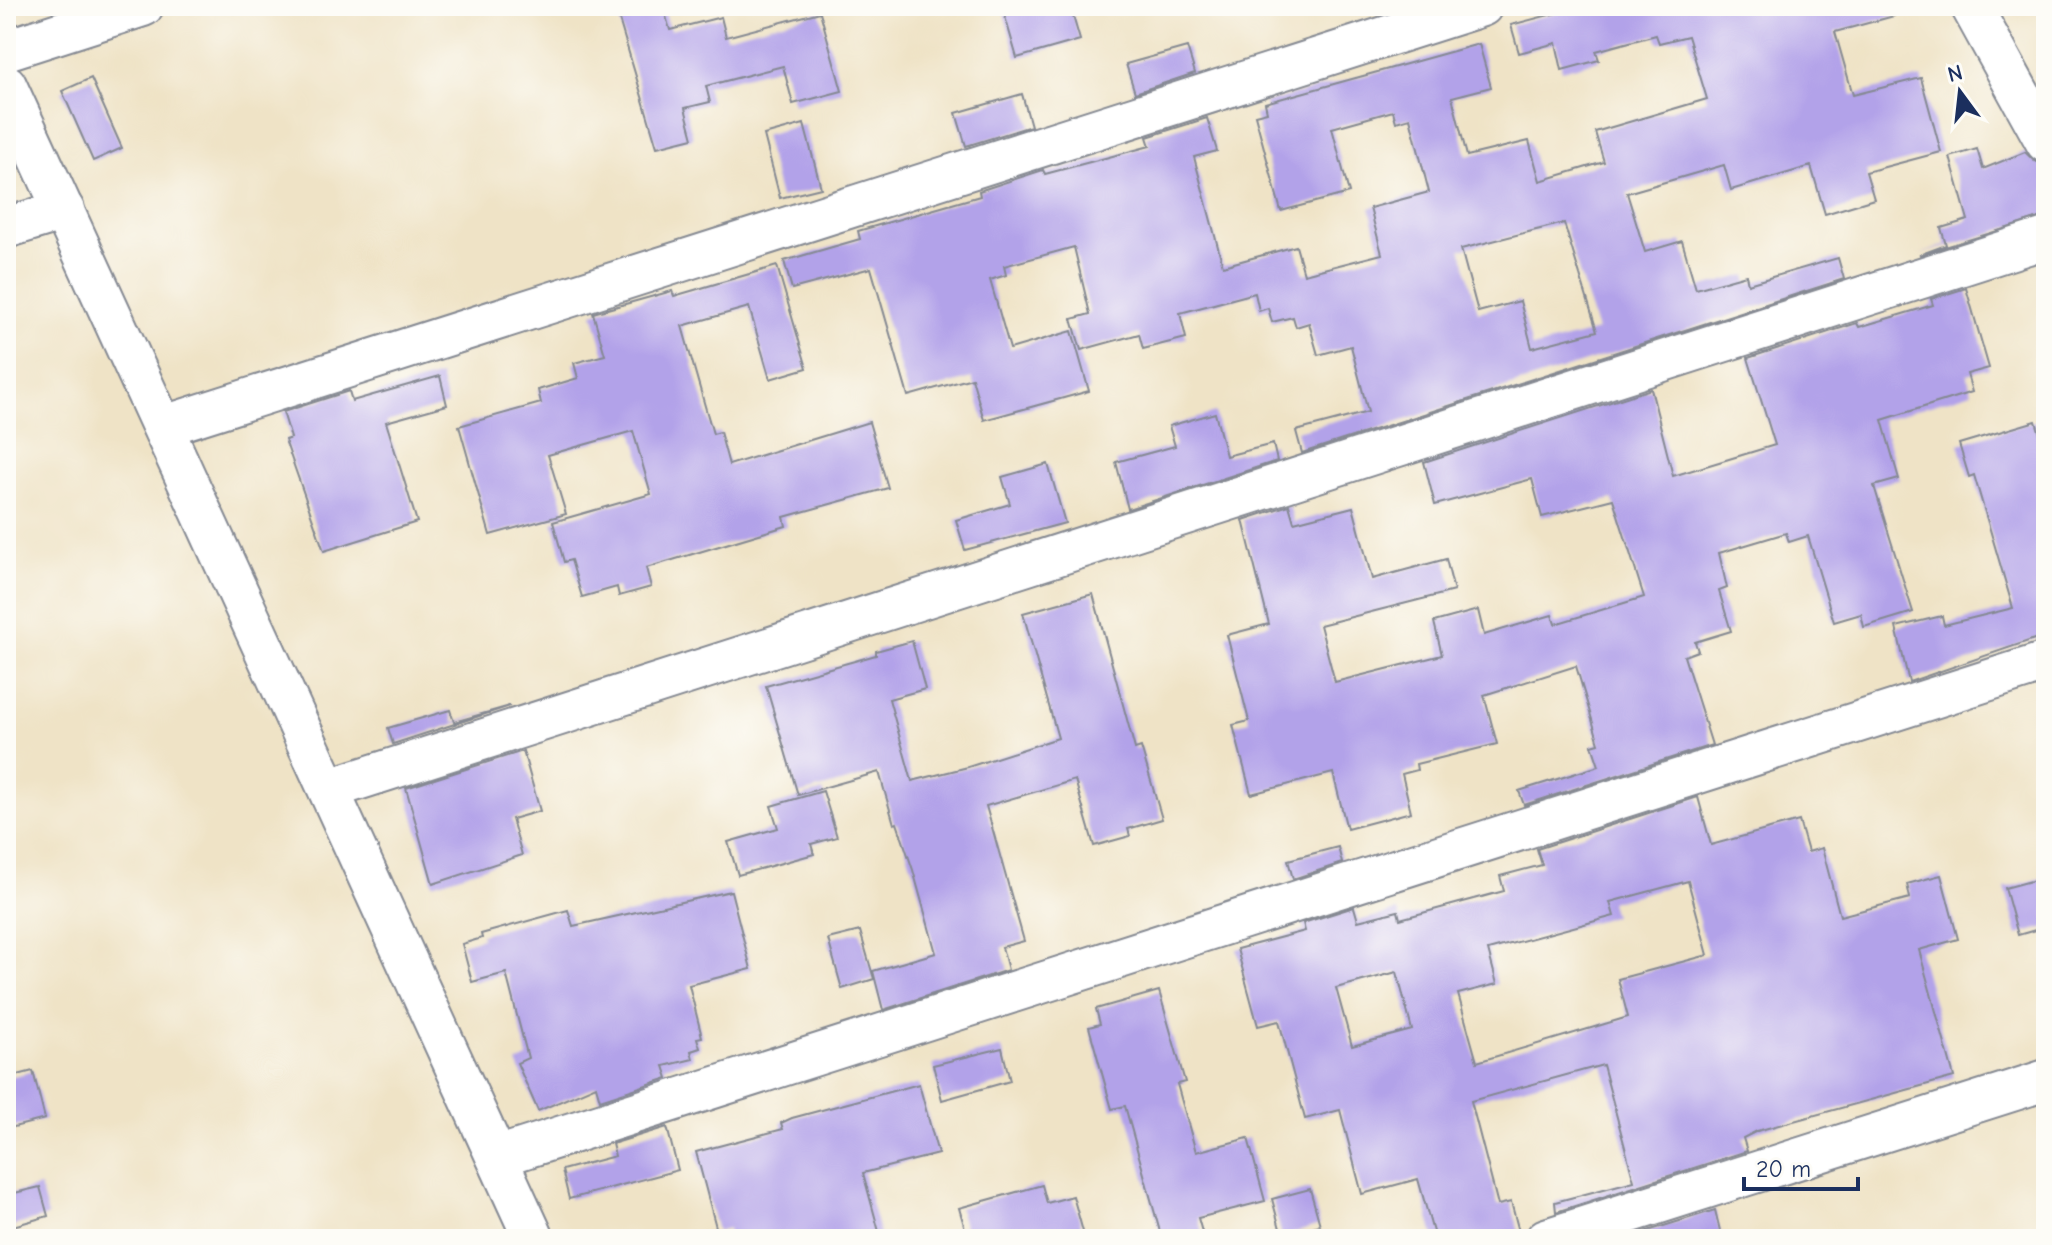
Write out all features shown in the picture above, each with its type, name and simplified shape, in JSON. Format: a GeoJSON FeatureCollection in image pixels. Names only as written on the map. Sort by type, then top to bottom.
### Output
{"type":"FeatureCollection","features":[{"type":"Feature","properties":{"kind":"street"},"geometry":{"type":"LineString","coordinates":[[6,50],[143,6]]}},
{"type":"Feature","properties":{"kind":"street"},"geometry":{"type":"LineString","coordinates":[[164,426],[1482,6]]}},
{"type":"Feature","properties":{"kind":"street"},"geometry":{"type":"LineString","coordinates":[[1971,6],[2030,80],[2046,142]]}},
{"type":"Feature","properties":{"kind":"street"},"geometry":{"type":"LineString","coordinates":[[6,85],[534,1239]]}},
{"type":"Feature","properties":{"kind":"street"},"geometry":{"type":"LineString","coordinates":[[6,228],[64,210]]}},
{"type":"Feature","properties":{"kind":"street"},"geometry":{"type":"LineString","coordinates":[[329,789],[2046,238]]}},
{"type":"Feature","properties":{"kind":"street"},"geometry":{"type":"LineString","coordinates":[[497,1157],[2046,662]]}},
{"type":"Feature","properties":{"kind":"street"},"geometry":{"type":"LineString","coordinates":[[1546,1239],[2046,1080]]}},
{"type":"Feature","properties":{"kind":"building"},"geometry":{"type":"Polygon","coordinates":[[[615,6],[663,6],[670,30],[721,17],[726,37],[820,12],[842,91],[793,104],[783,66],[706,86],[710,102],[685,108],[693,138],[657,147],[615,6]]]}},
{"type":"Feature","properties":{"kind":"building"},"geometry":{"type":"Polygon","coordinates":[[[1002,6],[1070,6],[1080,40],[1017,58],[1002,6]]]}},
{"type":"Feature","properties":{"kind":"building"},"geometry":{"type":"Polygon","coordinates":[[[1583,6],[1893,6],[1894,16],[1835,32],[1853,95],[1921,78],[1941,152],[1866,172],[1874,199],[1825,214],[1811,166],[1731,190],[1724,165],[1627,193],[1645,252],[1682,241],[1696,289],[1746,275],[1748,284],[1838,258],[1844,279],[1302,453],[1296,431],[1368,412],[1351,346],[1318,355],[1309,323],[1296,327],[1293,317],[1272,322],[1268,308],[1259,311],[1255,293],[1180,313],[1186,338],[1143,349],[1139,334],[1081,350],[1072,319],[1090,314],[1074,247],[1004,266],[1006,275],[990,280],[1010,349],[1072,331],[1089,391],[984,420],[972,378],[908,396],[871,268],[792,289],[784,261],[860,239],[858,231],[980,196],[979,191],[1043,170],[1045,174],[1150,146],[1147,137],[1207,118],[1217,151],[1194,157],[1223,266],[1296,246],[1304,274],[1382,254],[1370,208],[1429,192],[1410,118],[1396,122],[1393,111],[1332,128],[1349,193],[1281,211],[1255,115],[1267,112],[1265,103],[1479,44],[1491,87],[1452,97],[1467,156],[1529,141],[1540,181],[1604,162],[1595,132],[1707,99],[1688,36],[1659,43],[1656,35],[1596,51],[1599,60],[1562,70],[1556,43],[1519,53],[1511,25],[1583,6]],[[1564,223],[1461,249],[1478,312],[1520,301],[1532,348],[1597,331],[1564,223]]]}},
{"type":"Feature","properties":{"kind":"building"},"geometry":{"type":"Polygon","coordinates":[[[1187,47],[1195,73],[1135,93],[1126,64],[1187,47]]]}},
{"type":"Feature","properties":{"kind":"building"},"geometry":{"type":"Polygon","coordinates":[[[91,78],[122,148],[93,161],[62,91],[91,78]]]}},
{"type":"Feature","properties":{"kind":"building"},"geometry":{"type":"Polygon","coordinates":[[[1022,94],[1031,126],[966,146],[956,113],[1022,94]]]}},
{"type":"Feature","properties":{"kind":"building"},"geometry":{"type":"Polygon","coordinates":[[[804,124],[821,188],[780,198],[764,135],[804,124]]]}},
{"type":"Feature","properties":{"kind":"building"},"geometry":{"type":"Polygon","coordinates":[[[1977,149],[1983,169],[2025,152],[2034,161],[2046,165],[2046,216],[1919,255],[1946,245],[1941,228],[1968,220],[1950,157],[1977,149]]]}},
{"type":"Feature","properties":{"kind":"building"},"geometry":{"type":"Polygon","coordinates":[[[777,266],[807,368],[770,379],[749,307],[682,326],[713,434],[720,432],[729,465],[869,422],[888,488],[784,517],[786,526],[646,568],[651,587],[619,596],[617,587],[582,597],[571,560],[564,562],[553,522],[651,494],[633,431],[548,455],[566,514],[490,535],[459,426],[541,403],[538,390],[578,378],[574,363],[605,355],[593,313],[672,291],[674,296],[777,266]]]}},
{"type":"Feature","properties":{"kind":"building"},"geometry":{"type":"Polygon","coordinates":[[[1966,288],[1989,368],[1967,374],[1972,392],[1882,420],[1899,479],[1874,486],[1913,612],[1864,627],[1861,614],[1834,622],[1808,536],[1789,542],[1786,533],[1719,553],[1727,588],[1719,591],[1731,631],[1695,642],[1698,651],[1684,656],[1712,745],[1524,805],[1519,791],[1599,766],[1592,745],[1599,743],[1576,666],[1484,695],[1497,744],[1416,764],[1417,770],[1402,774],[1411,812],[1347,829],[1333,773],[1251,794],[1233,725],[1249,721],[1227,635],[1269,624],[1243,520],[1289,505],[1294,522],[1353,507],[1372,579],[1446,559],[1454,591],[1320,625],[1335,682],[1442,655],[1434,622],[1478,610],[1484,635],[1552,615],[1555,624],[1644,597],[1613,499],[1542,517],[1532,479],[1435,505],[1424,462],[1651,389],[1673,476],[1775,445],[1748,358],[1857,323],[1859,327],[1933,305],[1931,299],[1966,288]]]}},
{"type":"Feature","properties":{"kind":"building"},"geometry":{"type":"Polygon","coordinates":[[[440,376],[447,405],[386,422],[417,522],[324,551],[285,440],[291,438],[283,412],[349,391],[352,401],[440,376]]]}},
{"type":"Feature","properties":{"kind":"building"},"geometry":{"type":"Polygon","coordinates":[[[1215,413],[1226,456],[1273,444],[1277,461],[1128,509],[1116,462],[1175,446],[1169,426],[1215,413]]]}},
{"type":"Feature","properties":{"kind":"building"},"geometry":{"type":"Polygon","coordinates":[[[2036,421],[2046,454],[2046,635],[1909,682],[1896,627],[1942,616],[1944,625],[2013,608],[1974,475],[1969,477],[1959,444],[2036,421]]]}},
{"type":"Feature","properties":{"kind":"building"},"geometry":{"type":"Polygon","coordinates":[[[1048,464],[1065,523],[965,550],[956,520],[1010,504],[1002,477],[1048,464]]]}},
{"type":"Feature","properties":{"kind":"building"},"geometry":{"type":"Polygon","coordinates":[[[1093,594],[1135,749],[1141,747],[1162,819],[1128,829],[1130,836],[1094,846],[1075,780],[986,806],[1024,941],[1002,947],[1008,970],[883,1010],[873,971],[936,953],[913,870],[897,823],[894,824],[879,772],[798,795],[766,686],[876,655],[876,651],[912,641],[925,689],[889,699],[912,781],[968,767],[1058,738],[1023,613],[1093,594]]]}},
{"type":"Feature","properties":{"kind":"building"},"geometry":{"type":"Polygon","coordinates":[[[510,706],[393,744],[388,728],[450,710],[454,722],[510,706]]]}},
{"type":"Feature","properties":{"kind":"building"},"geometry":{"type":"Polygon","coordinates":[[[523,751],[540,811],[512,819],[522,855],[433,884],[406,788],[523,751]]]}},
{"type":"Feature","properties":{"kind":"building"},"geometry":{"type":"Polygon","coordinates":[[[823,791],[837,837],[811,844],[814,854],[738,875],[728,842],[778,828],[771,806],[823,791]]]}},
{"type":"Feature","properties":{"kind":"building"},"geometry":{"type":"Polygon","coordinates":[[[1698,797],[1711,845],[1799,821],[1808,852],[1822,848],[1840,916],[1910,898],[1907,884],[1941,875],[1958,939],[1919,950],[1954,1077],[1757,1131],[1743,1138],[1747,1151],[1556,1212],[1555,1202],[1634,1181],[1603,1065],[1471,1101],[1498,1205],[1511,1202],[1521,1239],[1435,1239],[1418,1179],[1362,1194],[1340,1110],[1305,1119],[1279,1021],[1258,1026],[1237,949],[1305,931],[1303,923],[1354,907],[1358,921],[1398,911],[1400,919],[1504,891],[1500,876],[1542,865],[1537,849],[1698,797]],[[1688,881],[1610,902],[1614,916],[1488,950],[1497,984],[1458,994],[1477,1062],[1628,1017],[1618,979],[1708,955],[1688,881]],[[1397,972],[1336,988],[1352,1046],[1412,1030],[1397,972]]]}},
{"type":"Feature","properties":{"kind":"building"},"geometry":{"type":"Polygon","coordinates":[[[1338,847],[1342,863],[1293,879],[1288,860],[1338,847]]]}},
{"type":"Feature","properties":{"kind":"building"},"geometry":{"type":"Polygon","coordinates":[[[2046,877],[2046,927],[2018,935],[2005,888],[2046,877]]]}},
{"type":"Feature","properties":{"kind":"building"},"geometry":{"type":"Polygon","coordinates":[[[731,891],[751,969],[689,985],[702,1037],[697,1038],[700,1048],[691,1051],[693,1059],[664,1066],[668,1078],[600,1100],[596,1086],[538,1111],[517,1063],[528,1058],[506,973],[472,982],[462,944],[482,938],[481,934],[568,910],[573,926],[731,891]]]}},
{"type":"Feature","properties":{"kind":"building"},"geometry":{"type":"Polygon","coordinates":[[[860,931],[874,979],[842,989],[828,939],[860,931]]]}},
{"type":"Feature","properties":{"kind":"building"},"geometry":{"type":"Polygon","coordinates":[[[1159,991],[1185,1082],[1177,1084],[1196,1152],[1248,1138],[1265,1201],[1198,1218],[1204,1239],[1162,1239],[1125,1106],[1112,1109],[1089,1027],[1100,1024],[1096,1009],[1159,991]]]}},
{"type":"Feature","properties":{"kind":"building"},"geometry":{"type":"Polygon","coordinates":[[[1002,1048],[1010,1081],[942,1100],[933,1065],[1002,1048]]]}},
{"type":"Feature","properties":{"kind":"building"},"geometry":{"type":"Polygon","coordinates":[[[33,1071],[45,1119],[6,1129],[6,1078],[33,1071]]]}},
{"type":"Feature","properties":{"kind":"building"},"geometry":{"type":"Polygon","coordinates":[[[919,1084],[938,1154],[863,1173],[881,1239],[729,1239],[728,1228],[717,1231],[696,1152],[783,1129],[781,1123],[792,1118],[919,1084]]]}},
{"type":"Feature","properties":{"kind":"building"},"geometry":{"type":"Polygon","coordinates":[[[667,1127],[678,1170],[569,1199],[562,1170],[615,1156],[612,1144],[667,1127]]]}},
{"type":"Feature","properties":{"kind":"building"},"geometry":{"type":"Polygon","coordinates":[[[1042,1185],[1047,1203],[1073,1196],[1085,1239],[968,1239],[959,1208],[1042,1185]]]}},
{"type":"Feature","properties":{"kind":"building"},"geometry":{"type":"Polygon","coordinates":[[[40,1187],[48,1216],[6,1228],[6,1195],[40,1187]]]}},
{"type":"Feature","properties":{"kind":"building"},"geometry":{"type":"Polygon","coordinates":[[[1310,1189],[1320,1225],[1282,1236],[1272,1199],[1310,1189]]]}},
{"type":"Feature","properties":{"kind":"building"},"geometry":{"type":"Polygon","coordinates":[[[1715,1210],[1722,1239],[1622,1239],[1715,1210]]]}}]}
